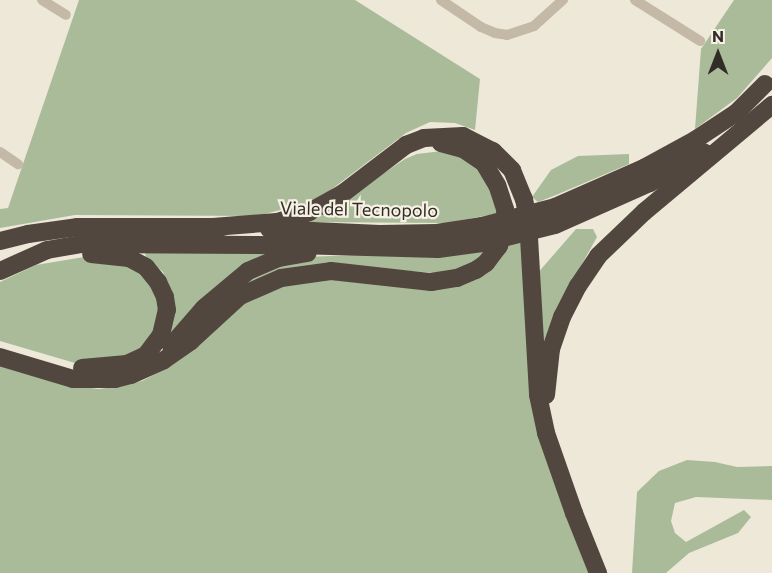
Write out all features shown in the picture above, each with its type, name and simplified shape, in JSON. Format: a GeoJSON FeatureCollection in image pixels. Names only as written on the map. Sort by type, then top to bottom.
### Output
{"type":"FeatureCollection","features":[{"type":"Feature","properties":{"kind":"highway","name":"Viale del Tecnopolo"},"geometry":{"type":"LineString","coordinates":[[555,216],[695,140],[736,113],[765,84]]}},
{"type":"Feature","properties":{"kind":"highway"},"geometry":{"type":"LineString","coordinates":[[546,433],[546,389],[551,349],[562,317],[578,286],[598,256],[625,229],[772,105]]}},
{"type":"Feature","properties":{"kind":"highway","name":"Viale del Tecnopolo"},"geometry":{"type":"LineString","coordinates":[[345,248],[438,249],[483,234],[555,216],[650,183],[749,126]]}},
{"type":"Feature","properties":{"kind":"highway"},"geometry":{"type":"LineString","coordinates":[[213,227],[277,222],[309,212],[342,194],[406,145],[424,138],[464,136],[493,151],[517,179],[528,220],[535,369],[546,433],[573,513],[598,573]]}},
{"type":"Feature","properties":{"kind":"highway"},"geometry":{"type":"LineString","coordinates":[[0,357],[83,380],[115,379],[146,370],[192,341],[240,296],[281,278],[331,271],[446,281],[486,263],[499,246],[506,221],[503,202],[492,175],[474,155],[449,144],[406,145]]}},
{"type":"Feature","properties":{"kind":"highway","name":"Viale del Tecnopolo"},"geometry":{"type":"LineString","coordinates":[[59,228],[213,227],[380,234],[483,234]]}},
{"type":"Feature","properties":{"kind":"highway"},"geometry":{"type":"LineString","coordinates":[[0,241],[59,228]]}},
{"type":"Feature","properties":{"kind":"highway"},"geometry":{"type":"LineString","coordinates":[[0,253],[59,228]]}},
{"type":"Feature","properties":{"kind":"highway"},"geometry":{"type":"LineString","coordinates":[[0,271],[29,256],[66,246],[124,243],[345,248]]}},
{"type":"Feature","properties":{"kind":"highway"},"geometry":{"type":"LineString","coordinates":[[146,370],[175,342],[204,308],[248,271],[279,258],[345,248]]}},
{"type":"Feature","properties":{"kind":"highway"},"geometry":{"type":"LineString","coordinates":[[0,349],[74,368],[117,366],[146,355],[154,346],[165,323],[165,297],[154,276],[140,263],[129,258],[99,254],[29,256]]}},
{"type":"Feature","properties":{"kind":"street"},"geometry":{"type":"LineString","coordinates":[[42,0],[66,15]]}},
{"type":"Feature","properties":{"kind":"street"},"geometry":{"type":"LineString","coordinates":[[441,0],[481,27],[507,35],[534,26],[563,0]]}},
{"type":"Feature","properties":{"kind":"street"},"geometry":{"type":"LineString","coordinates":[[635,0],[699,41]]}},
{"type":"Feature","properties":{"kind":"street"},"geometry":{"type":"LineString","coordinates":[[0,152],[18,164]]}},
{"type":"Feature","properties":{"kind":"green space"},"geometry":{"type":"Polygon","coordinates":[[[79,0],[355,0],[480,79],[475,130],[455,123],[430,122],[406,133],[328,192],[307,203],[257,216],[75,215],[0,228],[0,209],[8,208],[79,0]]]}},
{"type":"Feature","properties":{"kind":"green space"},"geometry":{"type":"Polygon","coordinates":[[[734,0],[772,0],[772,58],[737,98],[695,129],[701,49],[734,0]]]}},
{"type":"Feature","properties":{"kind":"green space"},"geometry":{"type":"Polygon","coordinates":[[[442,151],[452,153],[485,172],[500,213],[446,223],[300,222],[339,203],[405,159],[417,154],[442,151]]]}},
{"type":"Feature","properties":{"kind":"green space"},"geometry":{"type":"Polygon","coordinates":[[[629,154],[629,164],[538,202],[532,197],[551,170],[578,156],[629,154]]]}},
{"type":"Feature","properties":{"kind":"green space"},"geometry":{"type":"Polygon","coordinates":[[[576,229],[593,229],[597,237],[569,287],[539,376],[536,275],[576,229]]]}},
{"type":"Feature","properties":{"kind":"green space"},"geometry":{"type":"Polygon","coordinates":[[[524,241],[532,405],[590,573],[0,573],[0,364],[75,386],[99,389],[122,386],[142,381],[165,369],[247,300],[304,278],[426,286],[489,270],[498,262],[506,246],[524,241]]]}},
{"type":"Feature","properties":{"kind":"green space"},"geometry":{"type":"Polygon","coordinates":[[[487,250],[480,258],[464,268],[435,273],[325,264],[281,270],[214,305],[239,284],[305,257],[487,250]]]}},
{"type":"Feature","properties":{"kind":"green space"},"geometry":{"type":"Polygon","coordinates":[[[145,252],[270,252],[241,267],[165,343],[172,300],[169,285],[163,272],[146,257],[145,252]]]}},
{"type":"Feature","properties":{"kind":"green space"},"geometry":{"type":"Polygon","coordinates":[[[84,257],[137,268],[157,292],[159,324],[138,354],[75,363],[0,341],[0,282],[36,265],[84,257]]]}},
{"type":"Feature","properties":{"kind":"green space"},"geometry":{"type":"Polygon","coordinates":[[[687,460],[715,462],[737,467],[772,466],[772,500],[696,497],[675,503],[671,521],[675,533],[686,542],[744,510],[751,517],[738,533],[689,553],[666,573],[632,573],[637,492],[659,471],[687,460]]]}}]}
